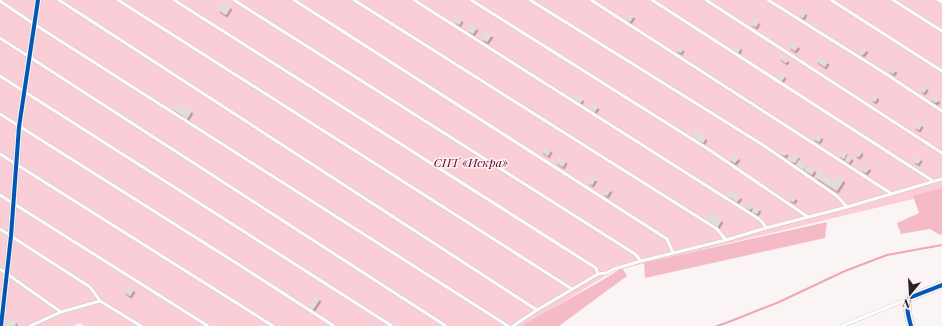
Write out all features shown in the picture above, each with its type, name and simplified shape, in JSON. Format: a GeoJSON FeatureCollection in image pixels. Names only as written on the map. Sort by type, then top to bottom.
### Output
{"type":"FeatureCollection","features":[{"type":"Feature","properties":{"kind":"street"},"geometry":{"type":"LineString","coordinates":[[1,326],[1,306],[7,273],[14,205],[19,127],[38,0]]}},
{"type":"Feature","properties":{"kind":"street"},"geometry":{"type":"LineString","coordinates":[[911,326],[907,313],[910,298],[942,285]]}},
{"type":"Feature","properties":{"kind":"lane"},"geometry":{"type":"LineString","coordinates":[[58,0],[537,310]]}},
{"type":"Feature","properties":{"kind":"lane"},"geometry":{"type":"LineString","coordinates":[[118,0],[572,289]]}},
{"type":"Feature","properties":{"kind":"lane"},"geometry":{"type":"LineString","coordinates":[[174,0],[596,268],[598,274]]}},
{"type":"Feature","properties":{"kind":"lane"},"geometry":{"type":"LineString","coordinates":[[234,0],[635,254],[641,261]]}},
{"type":"Feature","properties":{"kind":"lane"},"geometry":{"type":"LineString","coordinates":[[294,0],[667,240],[673,253]]}},
{"type":"Feature","properties":{"kind":"lane"},"geometry":{"type":"LineString","coordinates":[[354,0],[717,229],[726,240]]}},
{"type":"Feature","properties":{"kind":"lane"},"geometry":{"type":"LineString","coordinates":[[414,0],[759,218],[766,228]]}},
{"type":"Feature","properties":{"kind":"lane"},"geometry":{"type":"LineString","coordinates":[[471,0],[708,149],[808,217]]}},
{"type":"Feature","properties":{"kind":"lane"},"geometry":{"type":"LineString","coordinates":[[530,0],[763,145],[837,196],[847,207]]}},
{"type":"Feature","properties":{"kind":"lane"},"geometry":{"type":"LineString","coordinates":[[591,0],[892,194]]}},
{"type":"Feature","properties":{"kind":"lane"},"geometry":{"type":"LineString","coordinates":[[652,0],[934,181]]}},
{"type":"Feature","properties":{"kind":"lane"},"geometry":{"type":"LineString","coordinates":[[706,0],[942,153]]}},
{"type":"Feature","properties":{"kind":"lane"},"geometry":{"type":"LineString","coordinates":[[768,0],[942,111]]}},
{"type":"Feature","properties":{"kind":"lane"},"geometry":{"type":"LineString","coordinates":[[831,0],[942,71]]}},
{"type":"Feature","properties":{"kind":"lane"},"geometry":{"type":"LineString","coordinates":[[893,0],[942,31]]}},
{"type":"Feature","properties":{"kind":"lane"},"geometry":{"type":"LineString","coordinates":[[938,0],[942,2]]}},
{"type":"Feature","properties":{"kind":"lane"},"geometry":{"type":"LineString","coordinates":[[0,2],[508,326]]}},
{"type":"Feature","properties":{"kind":"lane"},"geometry":{"type":"LineString","coordinates":[[0,38],[446,326]]}},
{"type":"Feature","properties":{"kind":"lane"},"geometry":{"type":"LineString","coordinates":[[0,76],[392,326]]}},
{"type":"Feature","properties":{"kind":"lane"},"geometry":{"type":"LineString","coordinates":[[0,114],[334,326]]}},
{"type":"Feature","properties":{"kind":"lane"},"geometry":{"type":"LineString","coordinates":[[0,154],[273,326]]}},
{"type":"Feature","properties":{"kind":"lane"},"geometry":{"type":"LineString","coordinates":[[513,326],[598,274],[606,273],[641,261],[726,240],[847,207],[942,179]]}},
{"type":"Feature","properties":{"kind":"lane"},"geometry":{"type":"LineString","coordinates":[[0,195],[208,326]]}},
{"type":"Feature","properties":{"kind":"lane"},"geometry":{"type":"LineString","coordinates":[[0,229],[90,286],[100,301],[141,326]]}},
{"type":"Feature","properties":{"kind":"lane"},"geometry":{"type":"LineString","coordinates":[[0,269],[61,312]]}},
{"type":"Feature","properties":{"kind":"lane"},"geometry":{"type":"LineString","coordinates":[[842,326],[910,298]]}},
{"type":"Feature","properties":{"kind":"lane"},"geometry":{"type":"LineString","coordinates":[[30,326],[61,312],[100,301]]}},
{"type":"Feature","properties":{"kind":"green space","name":"СНТ «Искра»"},"geometry":{"type":"Polygon","coordinates":[[[0,0],[942,0],[942,192],[613,271],[534,320],[527,326],[84,326],[80,323],[73,326],[0,326],[0,0]]]}},
{"type":"Feature","properties":{"kind":"shaded area"},"geometry":{"type":"Polygon","coordinates":[[[942,188],[942,234],[940,235],[930,229],[901,234],[897,223],[919,213],[913,196],[942,188]]]}},
{"type":"Feature","properties":{"kind":"shaded area"},"geometry":{"type":"Polygon","coordinates":[[[827,222],[825,238],[645,278],[644,263],[827,222]]]}},
{"type":"Feature","properties":{"kind":"shaded area"},"geometry":{"type":"Polygon","coordinates":[[[622,268],[627,276],[559,326],[521,326],[601,281],[622,268]]]}},
{"type":"Feature","properties":{"kind":"building"},"geometry":{"type":"Polygon","coordinates":[[[223,2],[231,7],[226,15],[218,10],[223,2]]]}},
{"type":"Feature","properties":{"kind":"building"},"geometry":{"type":"Polygon","coordinates":[[[802,11],[806,13],[803,18],[799,15],[802,11]]]}},
{"type":"Feature","properties":{"kind":"building"},"geometry":{"type":"Polygon","coordinates":[[[629,13],[634,16],[630,22],[625,19],[629,13]]]}},
{"type":"Feature","properties":{"kind":"building"},"geometry":{"type":"Polygon","coordinates":[[[457,16],[462,20],[459,25],[454,21],[457,16]]]}},
{"type":"Feature","properties":{"kind":"building"},"geometry":{"type":"Polygon","coordinates":[[[754,18],[759,22],[756,27],[751,24],[754,18]]]}},
{"type":"Feature","properties":{"kind":"building"},"geometry":{"type":"Polygon","coordinates":[[[471,24],[477,28],[473,34],[468,30],[471,24]]]}},
{"type":"Feature","properties":{"kind":"building"},"geometry":{"type":"Polygon","coordinates":[[[486,31],[492,35],[487,42],[481,39],[486,31]]]}},
{"type":"Feature","properties":{"kind":"building"},"geometry":{"type":"Polygon","coordinates":[[[792,42],[799,46],[795,51],[789,47],[792,42]]]}},
{"type":"Feature","properties":{"kind":"building"},"geometry":{"type":"Polygon","coordinates":[[[737,45],[741,48],[738,53],[734,50],[737,45]]]}},
{"type":"Feature","properties":{"kind":"building"},"geometry":{"type":"Polygon","coordinates":[[[679,46],[683,49],[681,53],[676,50],[679,46]]]}},
{"type":"Feature","properties":{"kind":"building"},"geometry":{"type":"Polygon","coordinates":[[[863,47],[867,50],[863,55],[860,53],[863,47]]]}},
{"type":"Feature","properties":{"kind":"building"},"geometry":{"type":"Polygon","coordinates":[[[781,55],[788,60],[786,63],[779,58],[781,55]]]}},
{"type":"Feature","properties":{"kind":"building"},"geometry":{"type":"Polygon","coordinates":[[[820,57],[828,62],[825,67],[816,61],[820,57]]]}},
{"type":"Feature","properties":{"kind":"building"},"geometry":{"type":"Polygon","coordinates":[[[890,67],[896,70],[893,74],[888,70],[890,67]]]}},
{"type":"Feature","properties":{"kind":"building"},"geometry":{"type":"Polygon","coordinates":[[[779,72],[785,76],[782,81],[776,77],[779,72]]]}},
{"type":"Feature","properties":{"kind":"building"},"geometry":{"type":"Polygon","coordinates":[[[923,85],[927,88],[924,93],[920,90],[923,85]]]}},
{"type":"Feature","properties":{"kind":"building"},"geometry":{"type":"Polygon","coordinates":[[[874,94],[878,97],[875,102],[871,99],[874,94]]]}},
{"type":"Feature","properties":{"kind":"building"},"geometry":{"type":"Polygon","coordinates":[[[576,95],[583,99],[580,104],[573,100],[576,95]]]}},
{"type":"Feature","properties":{"kind":"building"},"geometry":{"type":"Polygon","coordinates":[[[931,95],[939,100],[936,103],[929,99],[931,95]]]}},
{"type":"Feature","properties":{"kind":"building"},"geometry":{"type":"Polygon","coordinates":[[[180,103],[192,111],[187,119],[173,109],[175,106],[177,108],[180,103]]]}},
{"type":"Feature","properties":{"kind":"building"},"geometry":{"type":"Polygon","coordinates":[[[593,103],[598,107],[594,113],[589,109],[593,103]]]}},
{"type":"Feature","properties":{"kind":"building"},"geometry":{"type":"Polygon","coordinates":[[[917,122],[922,125],[919,130],[914,127],[917,122]]]}},
{"type":"Feature","properties":{"kind":"building"},"geometry":{"type":"Polygon","coordinates":[[[695,131],[706,138],[703,143],[692,137],[695,131]]]}},
{"type":"Feature","properties":{"kind":"building"},"geometry":{"type":"Polygon","coordinates":[[[816,133],[822,137],[819,142],[813,138],[816,133]]]}},
{"type":"Feature","properties":{"kind":"building"},"geometry":{"type":"Polygon","coordinates":[[[544,146],[551,150],[548,156],[541,151],[544,146]]]}},
{"type":"Feature","properties":{"kind":"building"},"geometry":{"type":"Polygon","coordinates":[[[782,149],[787,153],[785,156],[780,153],[782,149]]]}},
{"type":"Feature","properties":{"kind":"building"},"geometry":{"type":"Polygon","coordinates":[[[842,150],[847,153],[844,159],[838,155],[842,150]]]}},
{"type":"Feature","properties":{"kind":"building"},"geometry":{"type":"Polygon","coordinates":[[[859,150],[862,152],[859,157],[855,155],[859,150]]]}},
{"type":"Feature","properties":{"kind":"building"},"geometry":{"type":"Polygon","coordinates":[[[732,153],[739,158],[735,163],[729,159],[732,153]]]}},
{"type":"Feature","properties":{"kind":"building"},"geometry":{"type":"Polygon","coordinates":[[[794,153],[799,157],[795,163],[789,160],[794,153]]]}},
{"type":"Feature","properties":{"kind":"building"},"geometry":{"type":"Polygon","coordinates":[[[848,155],[852,158],[849,163],[845,160],[848,155]]]}},
{"type":"Feature","properties":{"kind":"building"},"geometry":{"type":"Polygon","coordinates":[[[916,156],[921,159],[918,164],[913,161],[916,156]]]}},
{"type":"Feature","properties":{"kind":"building"},"geometry":{"type":"Polygon","coordinates":[[[559,157],[566,161],[563,167],[556,162],[559,157]]]}},
{"type":"Feature","properties":{"kind":"building"},"geometry":{"type":"Polygon","coordinates":[[[799,160],[807,164],[803,170],[796,165],[799,160]]]}},
{"type":"Feature","properties":{"kind":"building"},"geometry":{"type":"Polygon","coordinates":[[[864,164],[870,168],[866,173],[861,169],[864,164]]]}},
{"type":"Feature","properties":{"kind":"building"},"geometry":{"type":"Polygon","coordinates":[[[807,165],[815,170],[812,175],[804,170],[807,165]]]}},
{"type":"Feature","properties":{"kind":"building"},"geometry":{"type":"Polygon","coordinates":[[[819,170],[835,181],[838,176],[844,180],[837,191],[815,177],[819,170]]]}},
{"type":"Feature","properties":{"kind":"building"},"geometry":{"type":"Polygon","coordinates":[[[591,176],[596,179],[592,185],[588,182],[591,176]]]}},
{"type":"Feature","properties":{"kind":"building"},"geometry":{"type":"Polygon","coordinates":[[[607,187],[611,190],[607,196],[603,193],[607,187]]]}},
{"type":"Feature","properties":{"kind":"building"},"geometry":{"type":"Polygon","coordinates":[[[731,191],[741,197],[737,202],[728,196],[731,191]]]}},
{"type":"Feature","properties":{"kind":"building"},"geometry":{"type":"Polygon","coordinates":[[[792,195],[796,198],[794,202],[789,199],[792,195]]]}},
{"type":"Feature","properties":{"kind":"building"},"geometry":{"type":"Polygon","coordinates":[[[747,203],[752,207],[750,210],[745,207],[747,203]]]}},
{"type":"Feature","properties":{"kind":"building"},"geometry":{"type":"Polygon","coordinates":[[[755,206],[760,209],[757,214],[752,211],[755,206]]]}},
{"type":"Feature","properties":{"kind":"building"},"geometry":{"type":"Polygon","coordinates":[[[710,212],[722,220],[717,228],[705,220],[710,212]]]}},
{"type":"Feature","properties":{"kind":"building"},"geometry":{"type":"Polygon","coordinates":[[[129,286],[134,290],[130,296],[124,292],[129,286]]]}},
{"type":"Feature","properties":{"kind":"building"},"geometry":{"type":"Polygon","coordinates":[[[316,296],[320,299],[312,311],[308,308],[316,296]]]}},
{"type":"Feature","properties":{"kind":"building"},"geometry":{"type":"Polygon","coordinates":[[[7,320],[16,321],[15,326],[6,326],[7,320]]]}},
{"type":"Feature","properties":{"kind":"waterway"},"geometry":{"type":"LineString","coordinates":[[717,326],[779,302],[845,271],[887,255],[942,245]]}},
{"type":"Feature","properties":{"kind":"cycle path"},"geometry":{"type":"LineString","coordinates":[[1,326],[11,236],[19,127],[38,0]]}},
{"type":"Feature","properties":{"kind":"cycle path"},"geometry":{"type":"LineString","coordinates":[[911,326],[908,312],[909,298],[942,285]]}}]}
